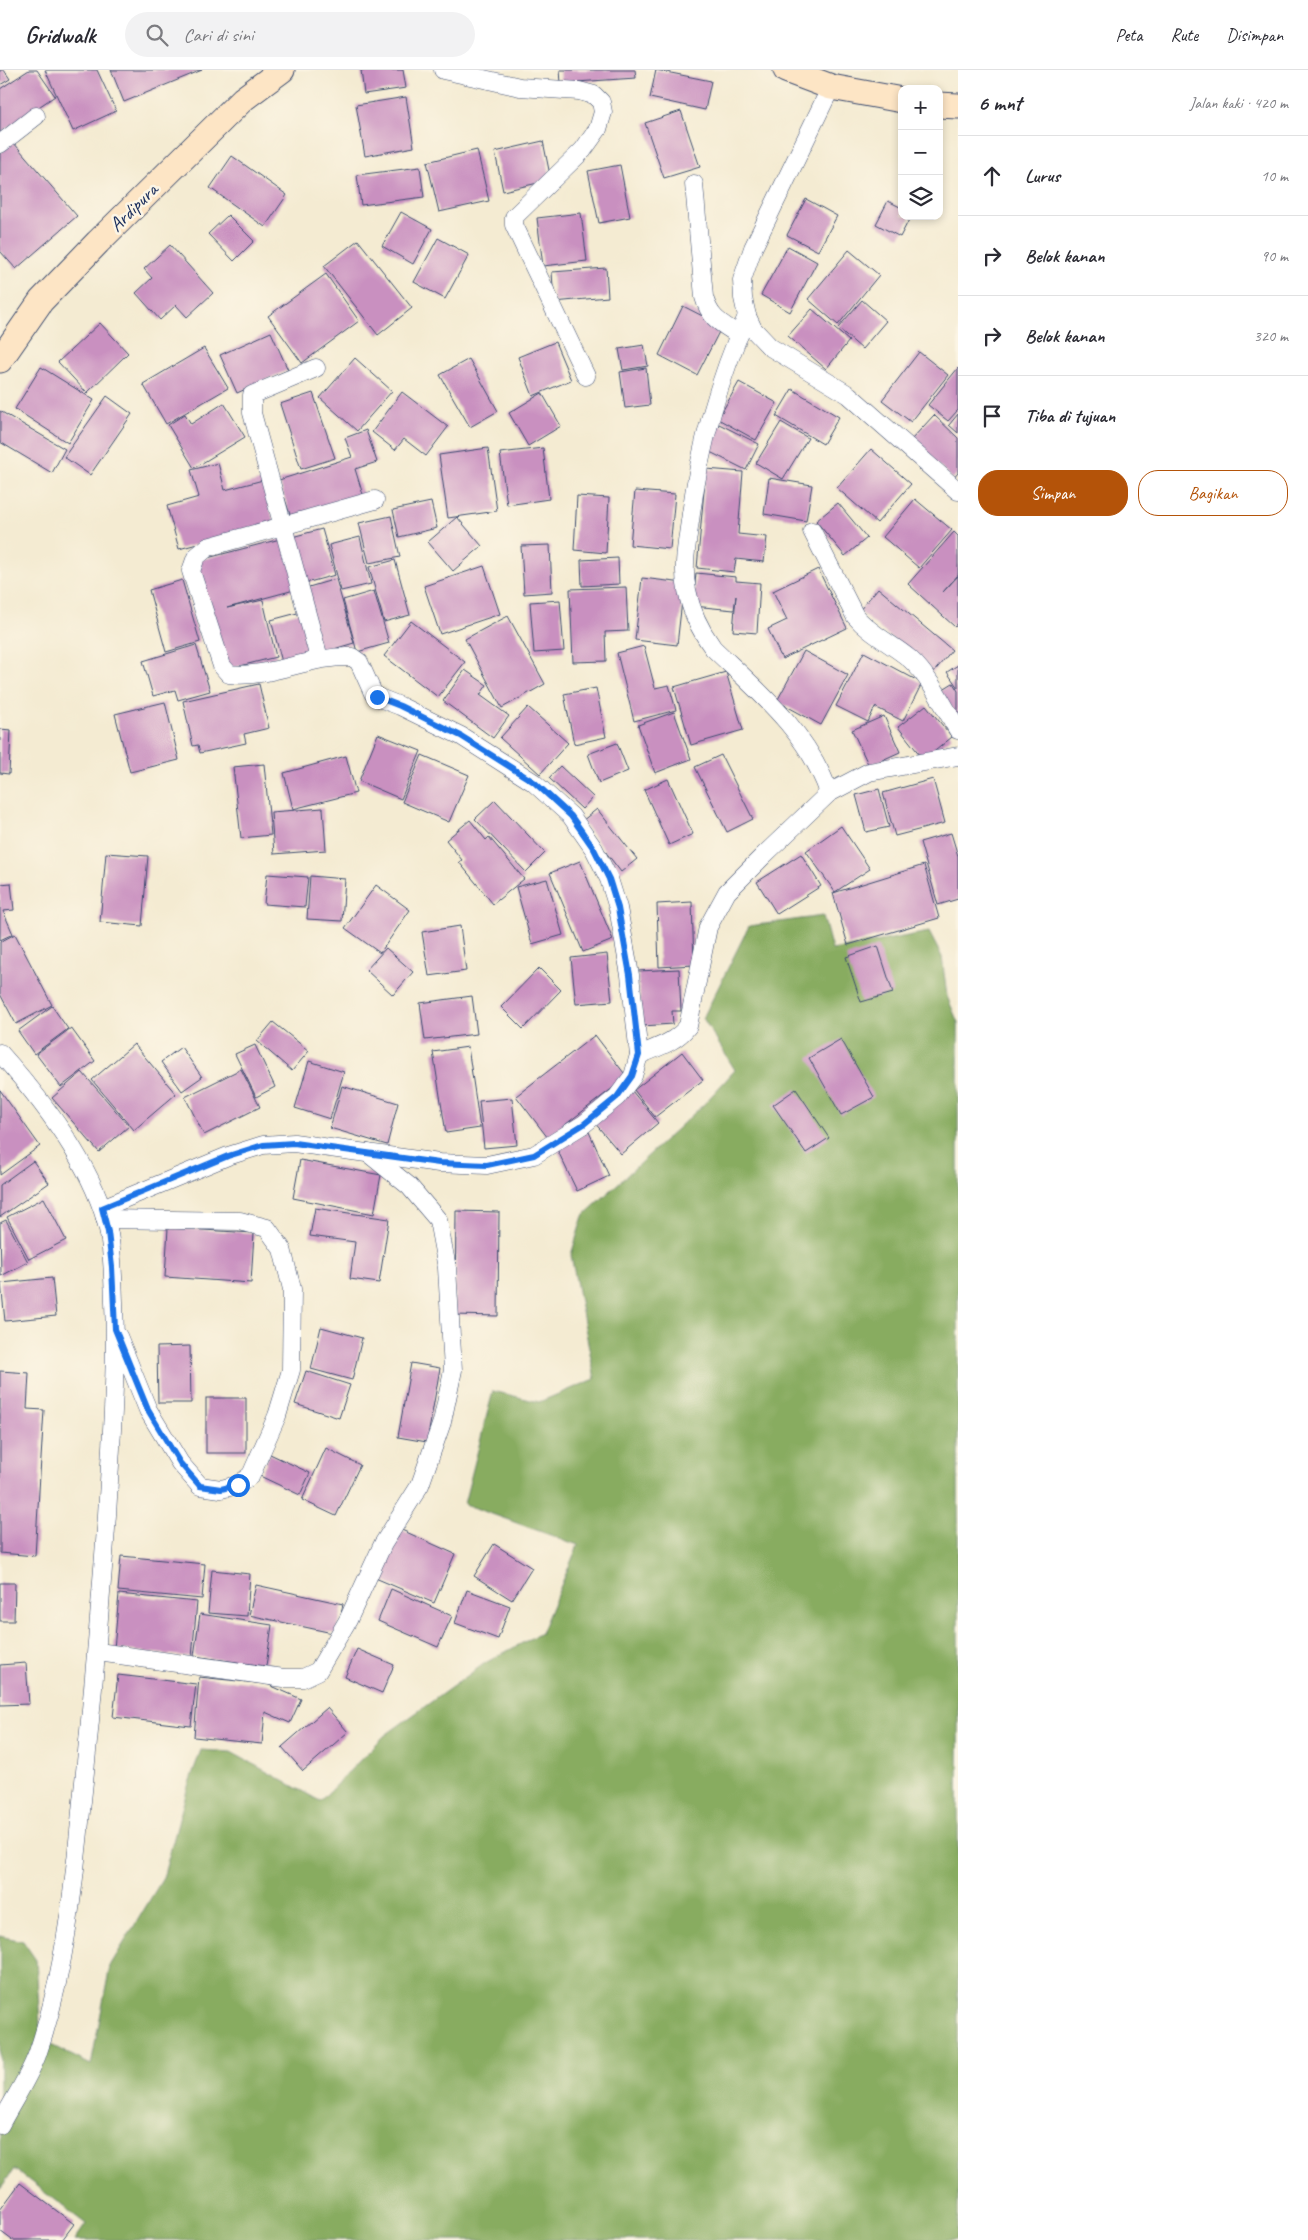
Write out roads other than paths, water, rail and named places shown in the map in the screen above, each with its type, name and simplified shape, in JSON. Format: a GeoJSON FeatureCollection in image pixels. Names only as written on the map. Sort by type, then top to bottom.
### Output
{"type":"FeatureCollection","features":[{"type":"Feature","properties":{"kind":"street","name":"Ardipura"},"geometry":{"type":"LineString","coordinates":[[0,360],[41,301],[243,99],[282,70]]}},
{"type":"Feature","properties":{"kind":"street"},"geometry":{"type":"LineString","coordinates":[[443,70],[520,87],[579,91],[594,95],[601,102],[603,112],[598,130],[583,150],[514,217],[514,225],[586,376]]}},
{"type":"Feature","properties":{"kind":"street"},"geometry":{"type":"LineString","coordinates":[[786,70],[830,87],[898,99]]}},
{"type":"Feature","properties":{"kind":"street"},"geometry":{"type":"LineString","coordinates":[[830,87],[753,248],[742,280],[747,316],[753,329],[770,347],[849,395],[958,491]]}},
{"type":"Feature","properties":{"kind":"street"},"geometry":{"type":"LineString","coordinates":[[943,105],[958,106]]}},
{"type":"Feature","properties":{"kind":"street"},"geometry":{"type":"LineString","coordinates":[[0,144],[36,116]]}},
{"type":"Feature","properties":{"kind":"street"},"geometry":{"type":"LineString","coordinates":[[694,184],[704,297],[707,309],[715,319],[739,334]]}},
{"type":"Feature","properties":{"kind":"street"},"geometry":{"type":"LineString","coordinates":[[747,316],[739,334],[707,429],[694,492],[686,550],[686,589],[695,620],[705,638],[788,721],[810,750],[822,772],[829,793]]}},
{"type":"Feature","properties":{"kind":"street"},"geometry":{"type":"LineString","coordinates":[[316,368],[252,396],[252,413],[319,658]]}},
{"type":"Feature","properties":{"kind":"street"},"geometry":{"type":"LineString","coordinates":[[104,1214],[228,1156],[263,1145],[294,1143],[439,1163],[487,1165],[534,1155],[584,1124],[617,1097],[632,1076],[639,1055],[630,975],[618,908],[609,879],[594,849],[571,816],[534,782],[461,736],[400,706],[377,697],[373,693],[356,659],[340,656],[319,658],[242,676],[229,674],[222,666],[191,571],[196,557],[208,547],[375,500]]}},
{"type":"Feature","properties":{"kind":"street"},"geometry":{"type":"LineString","coordinates":[[812,531],[855,616],[864,626],[911,660],[925,678],[958,730]]}},
{"type":"Feature","properties":{"kind":"street"},"geometry":{"type":"LineString","coordinates":[[639,1055],[670,1043],[681,1036],[688,1026],[708,927],[728,892],[829,793],[869,772],[958,756]]}},
{"type":"Feature","properties":{"kind":"street"},"geometry":{"type":"LineString","coordinates":[[0,1053],[54,1120],[87,1174],[104,1214],[112,1267],[115,1329],[111,1447],[98,1652],[74,1882],[56,1984],[36,2057],[0,2125]]}},
{"type":"Feature","properties":{"kind":"street"},"geometry":{"type":"LineString","coordinates":[[98,1652],[284,1678],[303,1678],[318,1671],[348,1620],[383,1544],[420,1485],[442,1422],[453,1370],[447,1268],[438,1220],[409,1186],[367,1152]]}},
{"type":"Feature","properties":{"kind":"street"},"geometry":{"type":"LineString","coordinates":[[104,1214],[240,1221],[267,1228],[282,1249],[292,1288],[291,1370],[277,1416],[251,1476],[238,1485],[221,1489],[200,1486],[180,1463],[148,1410],[115,1329]]}}]}
